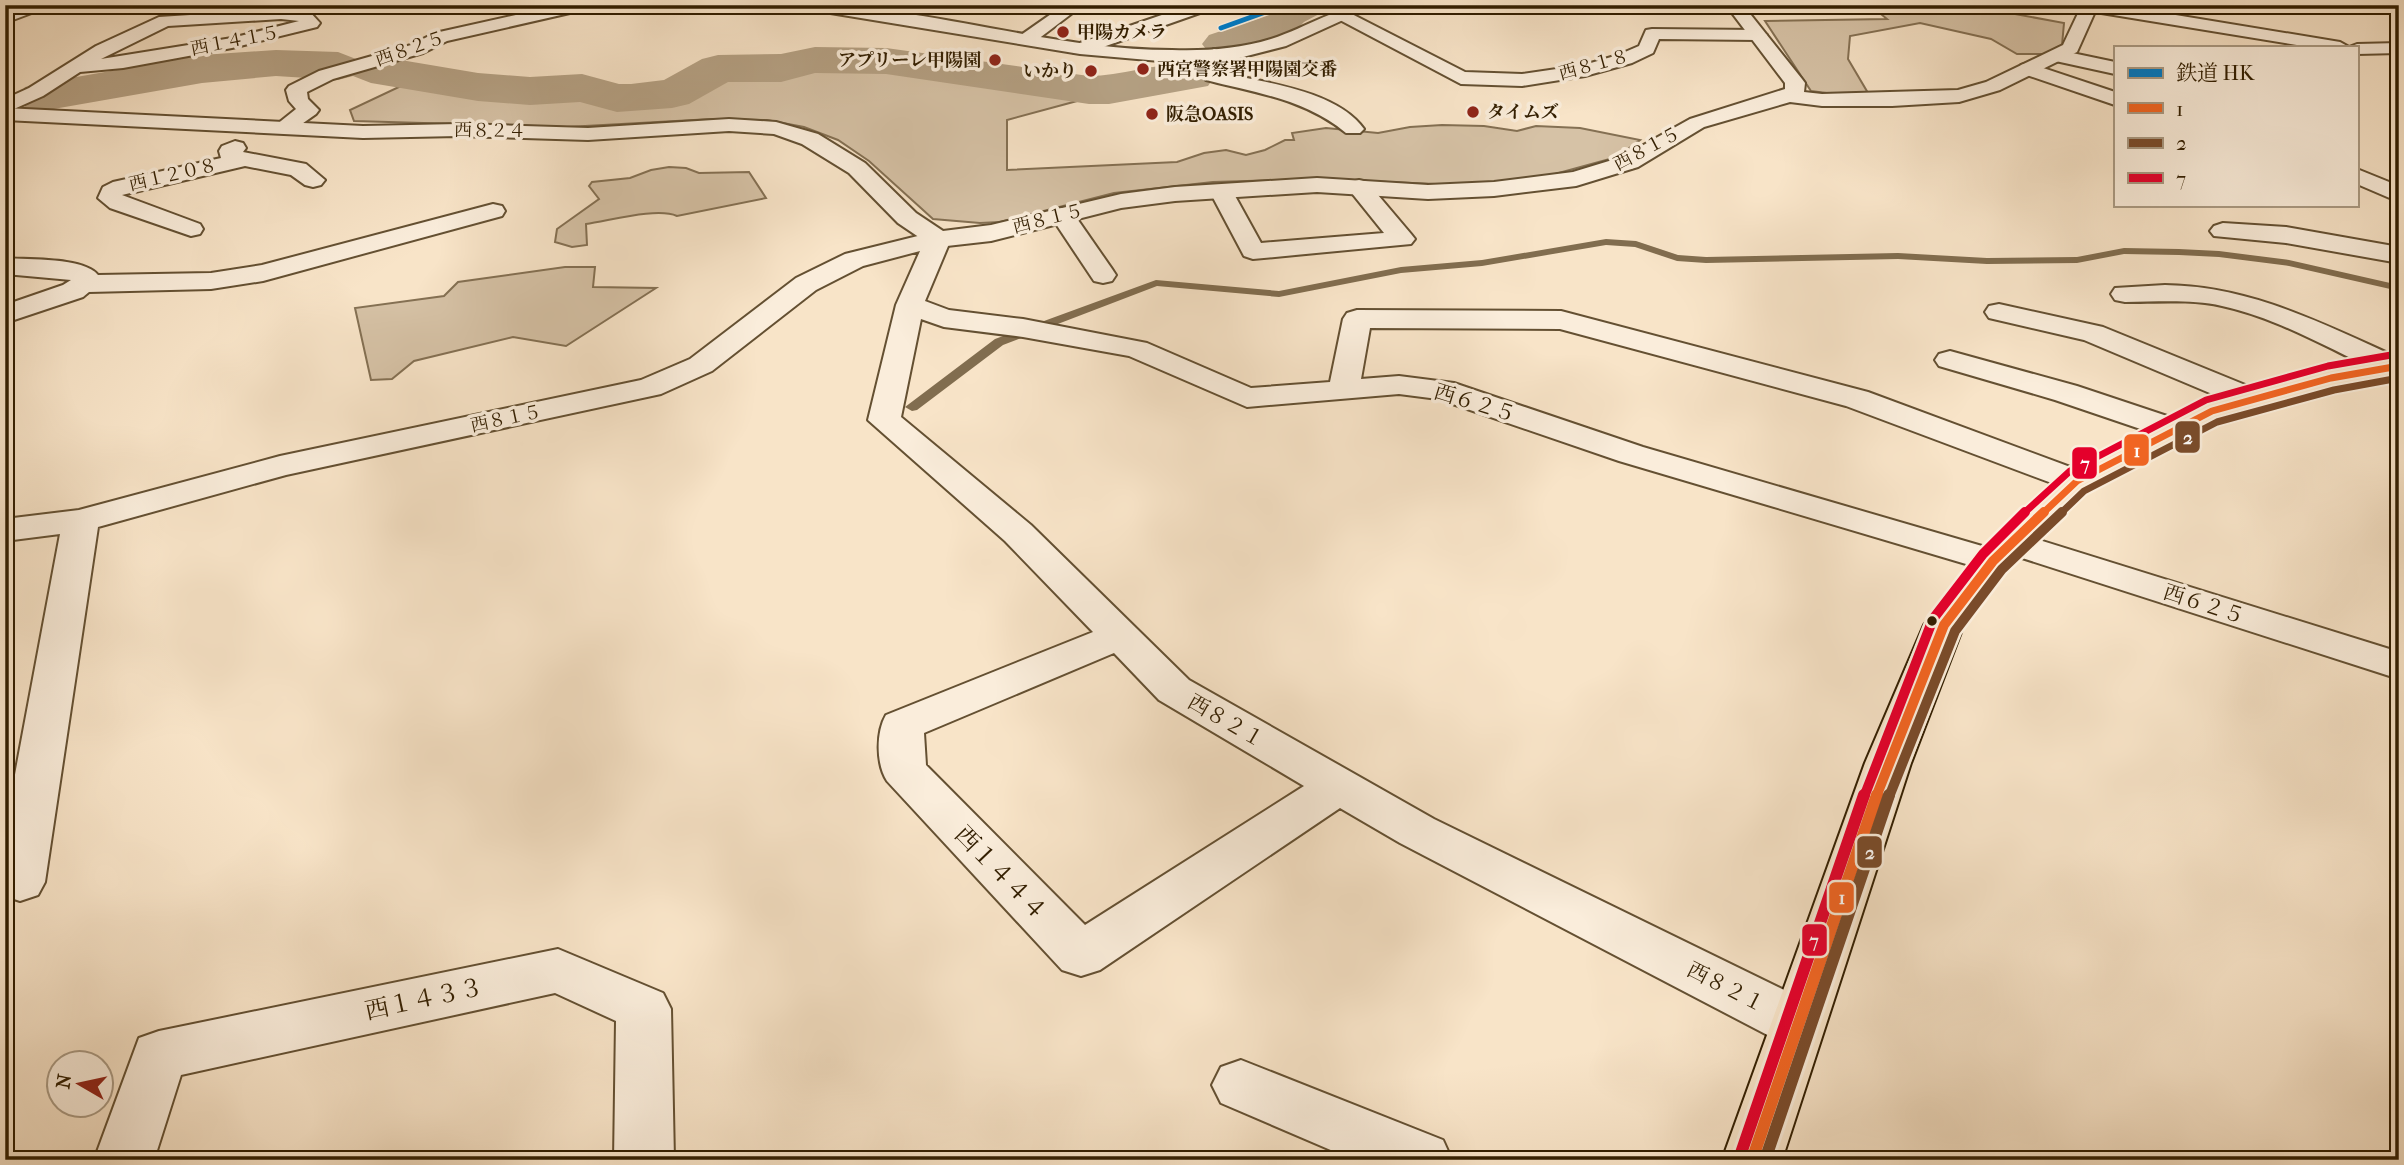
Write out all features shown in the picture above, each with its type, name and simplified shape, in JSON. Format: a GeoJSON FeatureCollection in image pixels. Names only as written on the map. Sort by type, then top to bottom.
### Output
{"type":"FeatureCollection","features":[{"type":"Feature","properties":{"kind":"main road"},"geometry":{"type":"LineString","coordinates":[[1752,1160],[1888,762],[1944,625],[2001,551],[2077,481],[2211,411],[2332,378],[2391,372]]}},
{"type":"Feature","properties":{"kind":"street"},"geometry":{"type":"LineString","coordinates":[[5,18],[39,5]]}},
{"type":"Feature","properties":{"kind":"street","name":"西８２５"},"geometry":{"type":"LineString","coordinates":[[275,129],[309,110],[299,101],[296,90],[326,75],[416,49],[441,37],[583,5]]}},
{"type":"Feature","properties":{"kind":"street"},"geometry":{"type":"LineString","coordinates":[[812,5],[1080,49],[1161,55],[1239,53],[1280,42],[1368,5]]}},
{"type":"Feature","properties":{"kind":"street"},"geometry":{"type":"LineString","coordinates":[[1027,39],[1075,5]]}},
{"type":"Feature","properties":{"kind":"street"},"geometry":{"type":"LineString","coordinates":[[1080,49],[1208,5]]}},
{"type":"Feature","properties":{"kind":"street"},"geometry":{"type":"LineString","coordinates":[[1734,5],[1794,83],[1796,90],[1789,96]]}},
{"type":"Feature","properties":{"kind":"street"},"geometry":{"type":"LineString","coordinates":[[2090,6],[2324,46]]}},
{"type":"Feature","properties":{"kind":"street","name":"西８１５"},"geometry":{"type":"LineString","coordinates":[[5,530],[81,521],[280,466],[650,387],[701,365],[806,284],[854,260],[938,239],[991,233],[1121,201],[1221,190],[1317,186],[1428,192],[1494,189],[1576,179],[1630,162],[1697,123],[1789,96],[1822,100],[1892,100],[1959,96],[1980,91],[2071,48],[2090,6]]}},
{"type":"Feature","properties":{"kind":"street"},"geometry":{"type":"LineString","coordinates":[[485,9],[517,22]]}},
{"type":"Feature","properties":{"kind":"street","name":"西１４１５"},"geometry":{"type":"LineString","coordinates":[[5,107],[36,92],[74,67],[102,50],[165,21],[281,14],[303,15],[311,23],[232,43],[123,62],[74,67]]}},
{"type":"Feature","properties":{"kind":"street","name":"西８１８"},"geometry":{"type":"LineString","coordinates":[[1344,15],[1461,78],[1522,80],[1585,70],[1625,59],[1647,49],[1651,34],[1758,34]]}},
{"type":"Feature","properties":{"kind":"street"},"geometry":{"type":"LineString","coordinates":[[2358,49],[2399,48]]}},
{"type":"Feature","properties":{"kind":"street"},"geometry":{"type":"LineString","coordinates":[[1214,55],[1221,60],[1213,76],[1299,96],[1326,109],[1353,129]]}},
{"type":"Feature","properties":{"kind":"street"},"geometry":{"type":"LineString","coordinates":[[2058,56],[2114,68]]}},
{"type":"Feature","properties":{"kind":"street"},"geometry":{"type":"LineString","coordinates":[[2028,69],[2114,99]]}},
{"type":"Feature","properties":{"kind":"street","name":"西８２４"},"geometry":{"type":"LineString","coordinates":[[5,114],[275,129],[588,134],[729,125],[776,128],[810,139],[858,168],[907,218],[938,239]]}},
{"type":"Feature","properties":{"kind":"street","name":"西１２０８"},"geometry":{"type":"LineString","coordinates":[[275,129],[230,151],[231,158],[298,169],[313,180]]}},
{"type":"Feature","properties":{"kind":"street","name":"西１２０８"},"geometry":{"type":"LineString","coordinates":[[191,229],[110,198],[111,192],[121,187],[243,160]]}},
{"type":"Feature","properties":{"kind":"street"},"geometry":{"type":"LineString","coordinates":[[2358,176],[2399,197]]}},
{"type":"Feature","properties":{"kind":"street"},"geometry":{"type":"LineString","coordinates":[[1221,190],[1253,251],[1402,239],[1359,187]]}},
{"type":"Feature","properties":{"kind":"street"},"geometry":{"type":"LineString","coordinates":[[2358,201],[2399,197]]}},
{"type":"Feature","properties":{"kind":"street"},"geometry":{"type":"LineString","coordinates":[[5,315],[52,300],[82,284],[211,281],[263,274],[493,211]]}},
{"type":"Feature","properties":{"kind":"street"},"geometry":{"type":"LineString","coordinates":[[1062,215],[1102,275]]}},
{"type":"Feature","properties":{"kind":"street"},"geometry":{"type":"LineString","coordinates":[[2223,231],[2286,235],[2399,255]]}},
{"type":"Feature","properties":{"kind":"street","name":"西８２１"},"geometry":{"type":"LineString","coordinates":[[938,239],[910,305],[884,420],[1018,533],[1174,690],[1418,831],[1797,1023]]}},
{"type":"Feature","properties":{"kind":"street"},"geometry":{"type":"LineString","coordinates":[[5,266],[74,271],[86,277],[82,284]]}},
{"type":"Feature","properties":{"kind":"street"},"geometry":{"type":"LineString","coordinates":[[2125,294],[2190,295],[2233,300],[2307,329],[2391,372]]}},
{"type":"Feature","properties":{"kind":"street","name":"西６２５"},"geometry":{"type":"LineString","coordinates":[[910,305],[944,318],[1033,330],[1138,349],[1247,398],[1399,386],[1443,390],[1632,454],[2001,551],[2399,667]]}},
{"type":"Feature","properties":{"kind":"street"},"geometry":{"type":"LineString","coordinates":[[1999,312],[2104,337],[2254,400]]}},
{"type":"Feature","properties":{"kind":"street"},"geometry":{"type":"LineString","coordinates":[[1344,390],[1357,319],[1562,320],[1857,399],[2077,481]]}},
{"type":"Feature","properties":{"kind":"street"},"geometry":{"type":"LineString","coordinates":[[1951,360],[2066,393],[2176,430]]}},
{"type":"Feature","properties":{"kind":"street"},"geometry":{"type":"LineString","coordinates":[[20,882],[81,521]]}},
{"type":"Feature","properties":{"kind":"street","name":"西１４４４"},"geometry":{"type":"LineString","coordinates":[[1120,636],[902,725],[903,770],[1081,955],[1339,786]]}},
{"type":"Feature","properties":{"kind":"street","name":"西１４３３"},"geometry":{"type":"LineString","coordinates":[[124,1160],[159,1055],[558,971],[644,1009],[644,1160]]}},
{"type":"Feature","properties":{"kind":"street"},"geometry":{"type":"LineString","coordinates":[[1241,1085],[1422,1160]]}},
{"type":"Feature","properties":{"kind":"shaded area"},"geometry":{"type":"Polygon","coordinates":[[[164,5],[255,5],[237,10],[193,13],[195,10],[151,11],[164,5]]]}},
{"type":"Feature","properties":{"kind":"shaded area"},"geometry":{"type":"Polygon","coordinates":[[[1870,5],[1966,5],[2064,23],[2062,45],[2044,54],[2017,54],[1991,39],[1920,23],[1850,36],[1848,59],[1868,93],[1842,95],[1811,91],[1765,21],[1887,19],[1870,5]]]}},
{"type":"Feature","properties":{"kind":"shaded area"},"geometry":{"type":"Polygon","coordinates":[[[835,57],[878,57],[1094,88],[1077,101],[1007,120],[1007,170],[1177,162],[1204,153],[1226,150],[1246,155],[1265,150],[1285,140],[1294,140],[1292,133],[1326,128],[1378,133],[1442,125],[1484,126],[1517,131],[1536,126],[1580,128],[1640,140],[1617,157],[1555,174],[1509,181],[1459,185],[1317,179],[1213,182],[1114,193],[1000,222],[980,223],[933,219],[869,161],[838,140],[804,127],[767,120],[712,119],[567,127],[354,121],[350,110],[403,85],[435,81],[583,93],[651,92],[680,83],[706,68],[771,66],[835,57]]]}},
{"type":"Feature","properties":{"kind":"shaded area"},"geometry":{"type":"Polygon","coordinates":[[[669,167],[686,168],[699,173],[749,172],[766,198],[677,216],[645,214],[586,224],[587,245],[572,247],[555,242],[557,229],[599,199],[589,186],[592,182],[630,178],[669,167]]]}},
{"type":"Feature","properties":{"kind":"shaded area"},"geometry":{"type":"Polygon","coordinates":[[[565,267],[595,267],[593,287],[656,288],[566,346],[513,337],[414,361],[392,379],[371,380],[355,308],[444,296],[458,282],[565,267]]]}},
{"type":"Feature","properties":{"kind":"waterway"},"geometry":{"type":"LineString","coordinates":[[1224,44],[1275,27],[1290,13],[1307,5]]}},
{"type":"Feature","properties":{"kind":"waterway"},"geometry":{"type":"LineString","coordinates":[[371,69],[478,87],[530,91],[582,88],[617,98],[672,94],[718,69],[781,68],[815,60],[886,61],[1089,90],[1109,90],[1192,76]]}},
{"type":"Feature","properties":{"kind":"waterway"},"geometry":{"type":"LineString","coordinates":[[42,97],[202,69],[276,63],[338,66]]}},
{"type":"Feature","properties":{"kind":"waterway"},"geometry":{"type":"LineString","coordinates":[[912,407],[999,342],[1156,283],[1279,294],[1401,270],[1482,263],[1606,242],[1636,244],[1677,258],[1706,260],[1898,256],[1987,261],[2077,260],[2124,251],[2219,254],[2289,263],[2399,288]]}},
{"type":"Feature","properties":{"kind":"rail line","name":"HK"},"geometry":{"type":"LineString","coordinates":[[1221,28],[1285,5]]}},
{"type":"Feature","properties":{"kind":"transit line","name":"7"},"geometry":{"type":"LineString","coordinates":[[1740,1156],[1877,758],[1933,619],[1983,554],[2070,471],[2206,400],[2328,366],[2397,354]]}},
{"type":"Feature","properties":{"kind":"transit line","name":"1"},"geometry":{"type":"LineString","coordinates":[[1752,1160],[1888,763],[1944,625],[1993,561],[2077,481],[2212,411],[2331,378],[2399,366]]}},
{"type":"Feature","properties":{"kind":"transit line","name":"2"},"geometry":{"type":"LineString","coordinates":[[1765,1160],[1899,767],[1955,631],[2002,569],[2084,491],[2217,422],[2334,390],[2399,378]]}},
{"type":"Feature","properties":{"kind":"place","name":"甲陽カメラ"},"geometry":{"type":"Point","coordinates":[1063,32]}},
{"type":"Feature","properties":{"kind":"place","name":"アプリーレ甲陽園"},"geometry":{"type":"Point","coordinates":[995,60]}},
{"type":"Feature","properties":{"kind":"place","name":"西宮警察署甲陽園交番"},"geometry":{"type":"Point","coordinates":[1143,69]}},
{"type":"Feature","properties":{"kind":"place","name":"いかり"},"geometry":{"type":"Point","coordinates":[1091,71]}},
{"type":"Feature","properties":{"kind":"place","name":"タイムズ"},"geometry":{"type":"Point","coordinates":[1473,112]}},
{"type":"Feature","properties":{"kind":"place","name":"阪急OASIS"},"geometry":{"type":"Point","coordinates":[1152,114]}}]}
